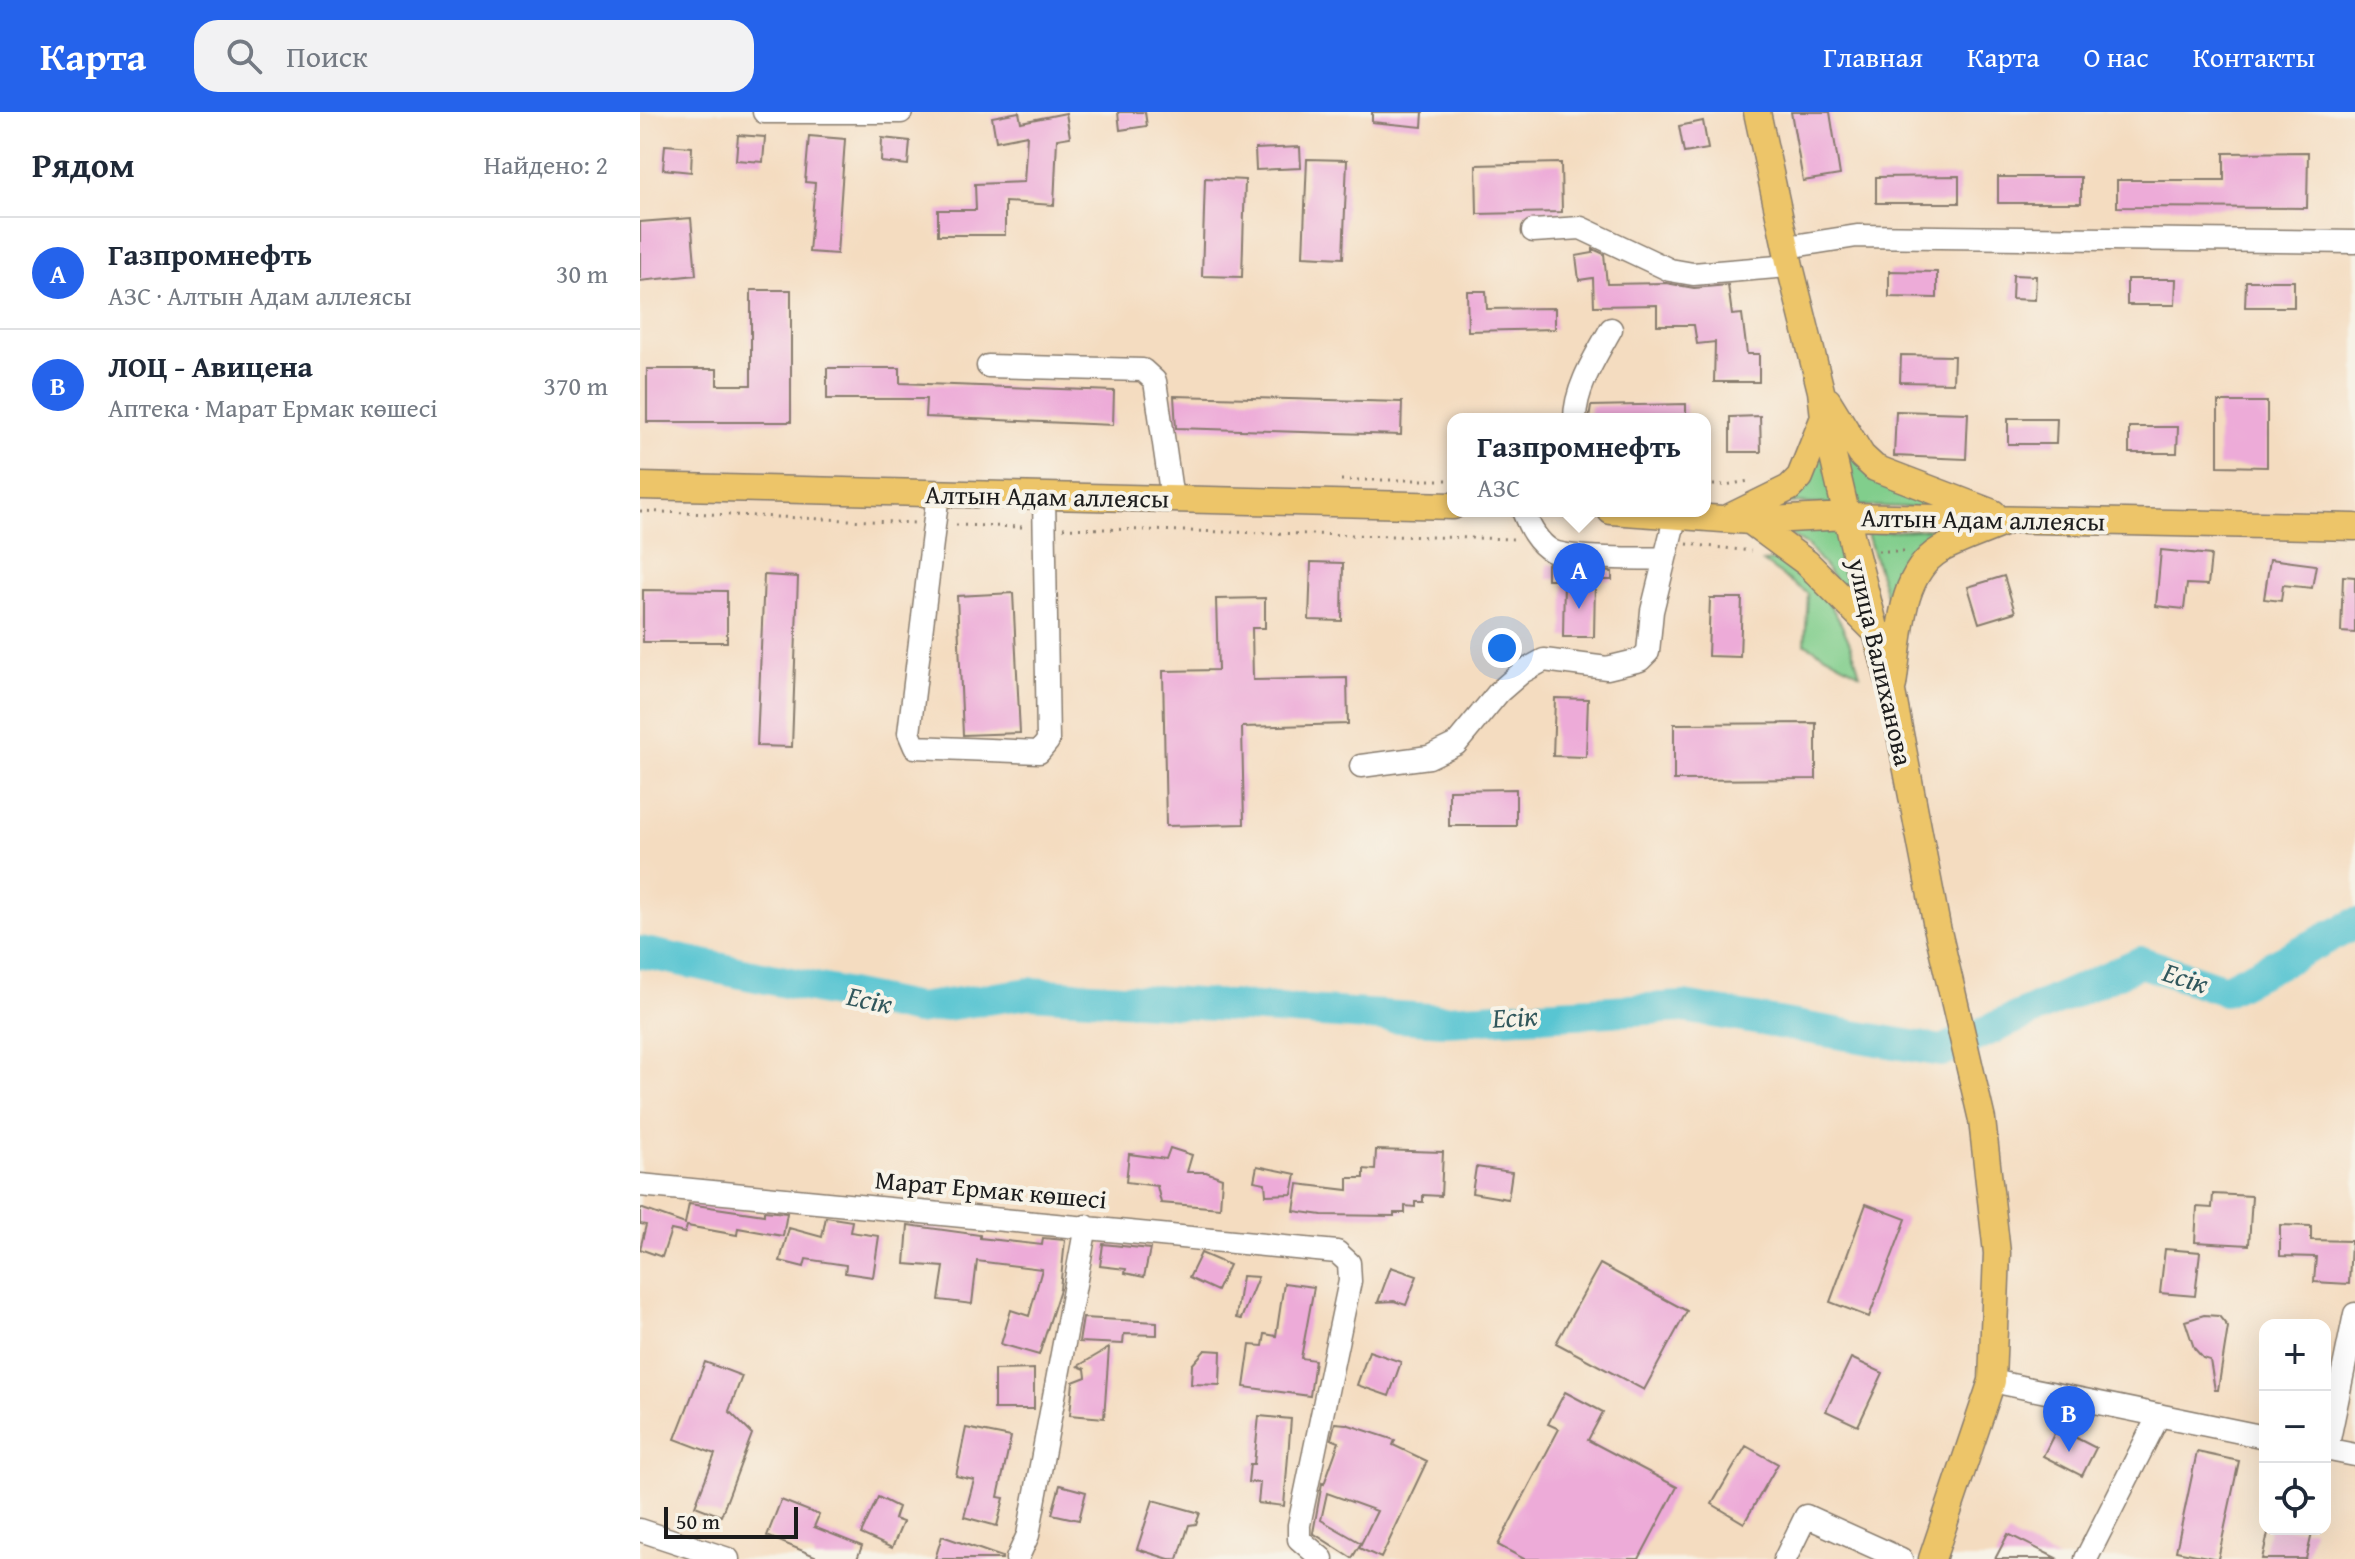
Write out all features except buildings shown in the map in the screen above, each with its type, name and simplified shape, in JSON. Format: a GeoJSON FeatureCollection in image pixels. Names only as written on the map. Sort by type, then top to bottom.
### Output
{"type":"FeatureCollection","features":[{"type":"Feature","properties":{"kind":"main road","name":"улица Валиханова"},"geometry":{"type":"LineString","coordinates":[[1757,112],[1847,516],[1892,692],[1937,927],[1982,1120],[1997,1253],[1992,1381],[1932,1559]]}},
{"type":"Feature","properties":{"kind":"main road"},"geometry":{"type":"LineString","coordinates":[[1821,391],[1862,456],[1875,468],[2011,520]]}},
{"type":"Feature","properties":{"kind":"main road"},"geometry":{"type":"LineString","coordinates":[[1723,520],[1789,488],[1800,477],[1824,417]]}},
{"type":"Feature","properties":{"kind":"main road","name":"Алтын Адам аллеясы"},"geometry":{"type":"LineString","coordinates":[[640,486],[1447,506]]}},
{"type":"Feature","properties":{"kind":"main road","name":"Алтын Адам аллеясы"},"geometry":{"type":"LineString","coordinates":[[1700,517],[1750,521],[1847,516],[2355,527]]}},
{"type":"Feature","properties":{"kind":"main road"},"geometry":{"type":"LineString","coordinates":[[1892,692],[1908,588],[1919,567],[1940,551],[2011,520]]}},
{"type":"Feature","properties":{"kind":"main road"},"geometry":{"type":"LineString","coordinates":[[1750,521],[1807,563],[1874,630]]}},
{"type":"Feature","properties":{"kind":"street"},"geometry":{"type":"LineString","coordinates":[[764,112],[901,112]]}},
{"type":"Feature","properties":{"kind":"street"},"geometry":{"type":"LineString","coordinates":[[1533,231],[1581,228],[1670,270],[1693,274],[1788,256],[1857,236],[2355,242]]}},
{"type":"Feature","properties":{"kind":"street"},"geometry":{"type":"LineString","coordinates":[[1575,413],[1587,374],[1611,329]]}},
{"type":"Feature","properties":{"kind":"street"},"geometry":{"type":"LineString","coordinates":[[988,366],[1143,370],[1155,381],[1172,499]]}},
{"type":"Feature","properties":{"kind":"street"},"geometry":{"type":"LineString","coordinates":[[938,493],[909,733],[915,747],[1039,752],[1048,741],[1044,496]]}},
{"type":"Feature","properties":{"kind":"street"},"geometry":{"type":"LineString","coordinates":[[1526,517],[1539,540],[1553,552],[1641,559],[1667,550]]}},
{"type":"Feature","properties":{"kind":"street"},"geometry":{"type":"LineString","coordinates":[[1361,766],[1429,757],[1456,744],[1499,692],[1522,672],[1544,660],[1607,668],[1640,660],[1648,652],[1652,611],[1675,517]]}},
{"type":"Feature","properties":{"kind":"street","name":"Марат Ермак көшесі"},"geometry":{"type":"LineString","coordinates":[[640,1185],[1337,1252],[1349,1263],[1350,1281],[1299,1525],[1299,1539],[1322,1559]]}},
{"type":"Feature","properties":{"kind":"street"},"geometry":{"type":"LineString","coordinates":[[1017,1559],[1028,1535],[1086,1226]]}},
{"type":"Feature","properties":{"kind":"street"},"geometry":{"type":"LineString","coordinates":[[2331,1426],[2355,1314]]}},
{"type":"Feature","properties":{"kind":"street"},"geometry":{"type":"LineString","coordinates":[[1992,1381],[2259,1436]]}},
{"type":"Feature","properties":{"kind":"street"},"geometry":{"type":"LineString","coordinates":[[2088,1557],[2159,1415]]}},
{"type":"Feature","properties":{"kind":"street"},"geometry":{"type":"LineString","coordinates":[[2331,1450],[2355,1455]]}},
{"type":"Feature","properties":{"kind":"street"},"geometry":{"type":"LineString","coordinates":[[1785,1559],[1806,1516],[1901,1559]]}},
{"type":"Feature","properties":{"kind":"street"},"geometry":{"type":"LineString","coordinates":[[640,1530],[728,1559]]}},
{"type":"Feature","properties":{"kind":"path"},"geometry":{"type":"LineString","coordinates":[[1711,485],[1752,481]]}},
{"type":"Feature","properties":{"kind":"path"},"geometry":{"type":"LineString","coordinates":[[640,511],[1045,528],[1539,540]]}},
{"type":"Feature","properties":{"kind":"path"},"geometry":{"type":"LineString","coordinates":[[1667,550],[1733,547],[1755,552]]}},
{"type":"Feature","properties":{"kind":"path"},"geometry":{"type":"LineString","coordinates":[[1873,552],[1910,550]]}},
{"type":"Feature","properties":{"kind":"green space"},"geometry":{"type":"Polygon","coordinates":[[[1835,433],[1941,508],[1860,506],[1835,433]]]}},
{"type":"Feature","properties":{"kind":"green space"},"geometry":{"type":"Polygon","coordinates":[[[1824,444],[1834,505],[1772,502],[1824,444]]]}},
{"type":"Feature","properties":{"kind":"green space"},"geometry":{"type":"Polygon","coordinates":[[[1770,523],[1837,532],[1864,616],[1808,546],[1770,523]]]}},
{"type":"Feature","properties":{"kind":"green space"},"geometry":{"type":"Polygon","coordinates":[[[1974,526],[1904,564],[1896,589],[1894,621],[1867,533],[1974,526]]]}},
{"type":"Feature","properties":{"kind":"green space"},"geometry":{"type":"Polygon","coordinates":[[[1792,559],[1816,586],[1842,625],[1860,674],[1805,644],[1808,594],[1763,562],[1792,559]]]}},
{"type":"Feature","properties":{"kind":"waterway","name":"Есік"},"geometry":{"type":"LineString","coordinates":[[640,952],[917,1009],[1030,993],[1445,1020],[1684,1007],[1942,1051],[2141,962],[2225,990],[2355,924]]}},
{"type":"Feature","properties":{"kind":"place","name":"Газпромнефть"},"geometry":{"type":"Point","coordinates":[1579,609]}},
{"type":"Feature","properties":{"kind":"place","name":"ЛОЦ - Авицена"},"geometry":{"type":"Point","coordinates":[2069,1452]}}]}
